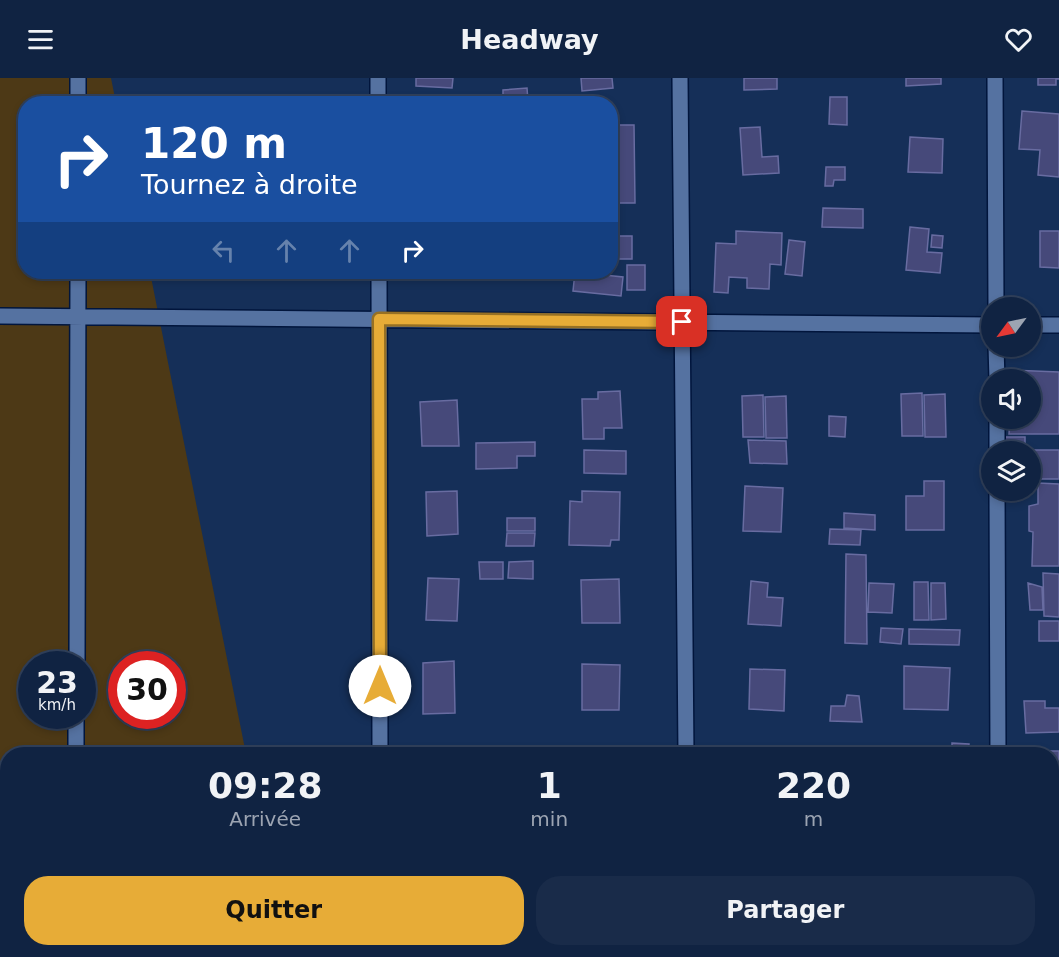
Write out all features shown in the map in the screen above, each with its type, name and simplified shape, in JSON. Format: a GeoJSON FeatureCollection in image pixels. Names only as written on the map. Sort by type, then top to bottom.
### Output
{"type":"FeatureCollection","features":[{"type":"Feature","properties":{"kind":"street"},"geometry":{"type":"LineString","coordinates":[[78,78],[78,96]]}},
{"type":"Feature","properties":{"kind":"street"},"geometry":{"type":"LineString","coordinates":[[378,78],[378,96]]}},
{"type":"Feature","properties":{"kind":"street"},"geometry":{"type":"LineString","coordinates":[[680,78],[686,747]]}},
{"type":"Feature","properties":{"kind":"street"},"geometry":{"type":"LineString","coordinates":[[995,78],[996,297]]}},
{"type":"Feature","properties":{"kind":"street"},"geometry":{"type":"LineString","coordinates":[[77,651],[78,279]]}},
{"type":"Feature","properties":{"kind":"street"},"geometry":{"type":"LineString","coordinates":[[379,279],[380,747]]}},
{"type":"Feature","properties":{"kind":"street"},"geometry":{"type":"LineString","coordinates":[[0,316],[981,325]]}},
{"type":"Feature","properties":{"kind":"street"},"geometry":{"type":"LineString","coordinates":[[1041,325],[1059,325]]}},
{"type":"Feature","properties":{"kind":"street"},"geometry":{"type":"LineString","coordinates":[[997,501],[998,747]]}},
{"type":"Feature","properties":{"kind":"street"},"geometry":{"type":"LineString","coordinates":[[76,729],[76,747]]}},
{"type":"Feature","properties":{"kind":"shaded area"},"geometry":{"type":"Polygon","coordinates":[[[0,78],[111,78],[115,96],[18,96],[18,279],[151,279],[245,747],[0,747],[0,78]]]}},
{"type":"Feature","properties":{"kind":"building"},"geometry":{"type":"Polygon","coordinates":[[[416,78],[453,78],[452,88],[416,86],[416,78]]]}},
{"type":"Feature","properties":{"kind":"building"},"geometry":{"type":"Polygon","coordinates":[[[581,78],[612,78],[613,88],[582,91],[581,78]]]}},
{"type":"Feature","properties":{"kind":"building"},"geometry":{"type":"Polygon","coordinates":[[[744,78],[777,78],[777,89],[744,90],[744,78]]]}},
{"type":"Feature","properties":{"kind":"building"},"geometry":{"type":"Polygon","coordinates":[[[906,78],[941,78],[941,84],[906,86],[906,78]]]}},
{"type":"Feature","properties":{"kind":"building"},"geometry":{"type":"Polygon","coordinates":[[[1038,78],[1059,79],[1056,79],[1056,85],[1038,85],[1038,78]]]}},
{"type":"Feature","properties":{"kind":"building"},"geometry":{"type":"Polygon","coordinates":[[[527,88],[528,96],[503,96],[503,90],[527,88]]]}},
{"type":"Feature","properties":{"kind":"building"},"geometry":{"type":"Polygon","coordinates":[[[830,97],[847,97],[847,125],[829,124],[830,97]]]}},
{"type":"Feature","properties":{"kind":"building"},"geometry":{"type":"Polygon","coordinates":[[[1022,111],[1059,114],[1059,177],[1038,175],[1040,150],[1019,149],[1022,111]]]}},
{"type":"Feature","properties":{"kind":"building"},"geometry":{"type":"Polygon","coordinates":[[[618,125],[634,125],[635,203],[618,203],[618,125]]]}},
{"type":"Feature","properties":{"kind":"building"},"geometry":{"type":"Polygon","coordinates":[[[760,127],[762,157],[778,156],[779,173],[743,175],[740,128],[760,127]]]}},
{"type":"Feature","properties":{"kind":"building"},"geometry":{"type":"Polygon","coordinates":[[[910,137],[943,139],[942,173],[908,172],[910,137]]]}},
{"type":"Feature","properties":{"kind":"building"},"geometry":{"type":"Polygon","coordinates":[[[826,167],[845,167],[845,180],[834,180],[833,186],[825,186],[826,167]]]}},
{"type":"Feature","properties":{"kind":"building"},"geometry":{"type":"Polygon","coordinates":[[[823,208],[863,209],[863,228],[822,227],[823,208]]]}},
{"type":"Feature","properties":{"kind":"building"},"geometry":{"type":"Polygon","coordinates":[[[910,227],[929,229],[927,252],[942,253],[940,273],[906,270],[910,227]]]}},
{"type":"Feature","properties":{"kind":"building"},"geometry":{"type":"Polygon","coordinates":[[[736,231],[782,233],[781,265],[770,264],[769,289],[747,288],[747,278],[729,277],[728,293],[714,292],[716,243],[736,244],[736,231]]]}},
{"type":"Feature","properties":{"kind":"building"},"geometry":{"type":"Polygon","coordinates":[[[1040,231],[1059,231],[1059,268],[1040,267],[1040,231]]]}},
{"type":"Feature","properties":{"kind":"building"},"geometry":{"type":"Polygon","coordinates":[[[932,235],[943,236],[942,248],[931,247],[932,235]]]}},
{"type":"Feature","properties":{"kind":"building"},"geometry":{"type":"Polygon","coordinates":[[[618,236],[632,236],[632,259],[618,259],[618,236]]]}},
{"type":"Feature","properties":{"kind":"building"},"geometry":{"type":"Polygon","coordinates":[[[789,240],[805,242],[802,276],[785,274],[789,240]]]}},
{"type":"Feature","properties":{"kind":"building"},"geometry":{"type":"Polygon","coordinates":[[[627,265],[645,265],[645,290],[627,290],[627,265]]]}},
{"type":"Feature","properties":{"kind":"building"},"geometry":{"type":"Polygon","coordinates":[[[623,277],[621,296],[573,291],[574,279],[623,277]]]}},
{"type":"Feature","properties":{"kind":"building"},"geometry":{"type":"Polygon","coordinates":[[[1041,371],[1059,372],[1059,434],[1009,434],[1009,429],[1041,429],[1041,371]]]}},
{"type":"Feature","properties":{"kind":"building"},"geometry":{"type":"Polygon","coordinates":[[[620,391],[622,428],[604,428],[604,439],[583,439],[582,399],[598,399],[598,392],[620,391]]]}},
{"type":"Feature","properties":{"kind":"building"},"geometry":{"type":"Polygon","coordinates":[[[922,393],[923,436],[902,436],[901,394],[922,393]]]}},
{"type":"Feature","properties":{"kind":"building"},"geometry":{"type":"Polygon","coordinates":[[[945,394],[946,437],[925,437],[924,395],[945,394]]]}},
{"type":"Feature","properties":{"kind":"building"},"geometry":{"type":"Polygon","coordinates":[[[763,395],[764,437],[743,437],[742,396],[763,395]]]}},
{"type":"Feature","properties":{"kind":"building"},"geometry":{"type":"Polygon","coordinates":[[[786,396],[787,438],[766,438],[765,397],[786,396]]]}},
{"type":"Feature","properties":{"kind":"building"},"geometry":{"type":"Polygon","coordinates":[[[457,400],[459,446],[422,446],[420,402],[457,400]]]}},
{"type":"Feature","properties":{"kind":"building"},"geometry":{"type":"Polygon","coordinates":[[[829,416],[846,417],[845,437],[829,436],[829,416]]]}},
{"type":"Feature","properties":{"kind":"building"},"geometry":{"type":"Polygon","coordinates":[[[1003,437],[1025,437],[1025,441],[1003,441],[1003,437]]]}},
{"type":"Feature","properties":{"kind":"building"},"geometry":{"type":"Polygon","coordinates":[[[748,440],[786,441],[787,464],[750,463],[748,440]]]}},
{"type":"Feature","properties":{"kind":"building"},"geometry":{"type":"Polygon","coordinates":[[[535,442],[535,456],[517,456],[517,468],[476,469],[476,443],[535,442]]]}},
{"type":"Feature","properties":{"kind":"building"},"geometry":{"type":"Polygon","coordinates":[[[584,450],[626,451],[626,474],[584,473],[584,450]]]}},
{"type":"Feature","properties":{"kind":"building"},"geometry":{"type":"Polygon","coordinates":[[[1041,450],[1059,450],[1059,479],[1041,479],[1041,450]]]}},
{"type":"Feature","properties":{"kind":"building"},"geometry":{"type":"Polygon","coordinates":[[[924,481],[944,481],[944,530],[906,530],[906,496],[924,496],[924,481]]]}},
{"type":"Feature","properties":{"kind":"building"},"geometry":{"type":"Polygon","coordinates":[[[1041,483],[1059,484],[1059,566],[1032,566],[1033,532],[1029,531],[1029,506],[1038,504],[1038,501],[1041,501],[1041,483]]]}},
{"type":"Feature","properties":{"kind":"building"},"geometry":{"type":"Polygon","coordinates":[[[745,486],[783,488],[781,532],[743,531],[745,486]]]}},
{"type":"Feature","properties":{"kind":"building"},"geometry":{"type":"Polygon","coordinates":[[[457,491],[458,534],[427,536],[426,492],[457,491]]]}},
{"type":"Feature","properties":{"kind":"building"},"geometry":{"type":"Polygon","coordinates":[[[582,491],[620,492],[619,540],[611,540],[610,546],[569,545],[570,501],[582,502],[582,491]]]}},
{"type":"Feature","properties":{"kind":"building"},"geometry":{"type":"Polygon","coordinates":[[[844,513],[875,515],[875,530],[844,528],[844,513]]]}},
{"type":"Feature","properties":{"kind":"building"},"geometry":{"type":"Polygon","coordinates":[[[507,518],[535,518],[535,531],[507,531],[507,518]]]}},
{"type":"Feature","properties":{"kind":"building"},"geometry":{"type":"Polygon","coordinates":[[[830,529],[861,530],[860,545],[829,544],[830,529]]]}},
{"type":"Feature","properties":{"kind":"building"},"geometry":{"type":"Polygon","coordinates":[[[507,533],[535,533],[534,546],[506,546],[507,533]]]}},
{"type":"Feature","properties":{"kind":"building"},"geometry":{"type":"Polygon","coordinates":[[[846,554],[866,555],[867,644],[845,643],[846,554]]]}},
{"type":"Feature","properties":{"kind":"building"},"geometry":{"type":"Polygon","coordinates":[[[533,561],[533,579],[508,578],[509,562],[533,561]]]}},
{"type":"Feature","properties":{"kind":"building"},"geometry":{"type":"Polygon","coordinates":[[[479,562],[503,562],[503,579],[480,579],[479,562]]]}},
{"type":"Feature","properties":{"kind":"building"},"geometry":{"type":"Polygon","coordinates":[[[1043,573],[1059,574],[1059,617],[1044,616],[1043,573]]]}},
{"type":"Feature","properties":{"kind":"building"},"geometry":{"type":"Polygon","coordinates":[[[428,578],[459,579],[457,621],[426,620],[428,578]]]}},
{"type":"Feature","properties":{"kind":"building"},"geometry":{"type":"Polygon","coordinates":[[[619,579],[620,623],[582,623],[581,580],[619,579]]]}},
{"type":"Feature","properties":{"kind":"building"},"geometry":{"type":"Polygon","coordinates":[[[751,581],[768,583],[767,597],[783,598],[781,626],[748,624],[751,581]]]}},
{"type":"Feature","properties":{"kind":"building"},"geometry":{"type":"Polygon","coordinates":[[[914,582],[928,582],[929,620],[914,620],[914,582]]]}},
{"type":"Feature","properties":{"kind":"building"},"geometry":{"type":"Polygon","coordinates":[[[869,583],[894,584],[892,613],[868,612],[869,583]]]}},
{"type":"Feature","properties":{"kind":"building"},"geometry":{"type":"Polygon","coordinates":[[[931,583],[945,583],[946,619],[931,620],[931,583]]]}},
{"type":"Feature","properties":{"kind":"building"},"geometry":{"type":"Polygon","coordinates":[[[1028,583],[1042,587],[1043,610],[1030,610],[1028,583]]]}},
{"type":"Feature","properties":{"kind":"building"},"geometry":{"type":"Polygon","coordinates":[[[1039,621],[1059,621],[1059,641],[1039,641],[1039,621]]]}},
{"type":"Feature","properties":{"kind":"building"},"geometry":{"type":"Polygon","coordinates":[[[881,628],[903,629],[901,644],[880,642],[881,628]]]}},
{"type":"Feature","properties":{"kind":"building"},"geometry":{"type":"Polygon","coordinates":[[[909,629],[960,630],[959,645],[909,644],[909,629]]]}},
{"type":"Feature","properties":{"kind":"building"},"geometry":{"type":"Polygon","coordinates":[[[454,661],[455,713],[423,714],[423,663],[454,661]]]}},
{"type":"Feature","properties":{"kind":"building"},"geometry":{"type":"Polygon","coordinates":[[[582,664],[620,665],[619,710],[582,710],[582,664]]]}},
{"type":"Feature","properties":{"kind":"building"},"geometry":{"type":"Polygon","coordinates":[[[904,666],[950,668],[948,710],[904,709],[904,666]]]}},
{"type":"Feature","properties":{"kind":"building"},"geometry":{"type":"Polygon","coordinates":[[[750,669],[785,670],[784,711],[749,709],[750,669]]]}},
{"type":"Feature","properties":{"kind":"building"},"geometry":{"type":"Polygon","coordinates":[[[847,695],[859,696],[862,722],[830,721],[831,706],[845,706],[847,695]]]}},
{"type":"Feature","properties":{"kind":"building"},"geometry":{"type":"Polygon","coordinates":[[[1024,701],[1045,701],[1045,708],[1059,708],[1059,732],[1026,733],[1024,701]]]}},
{"type":"Feature","properties":{"kind":"building"},"geometry":{"type":"Polygon","coordinates":[[[952,743],[969,744],[969,747],[952,747],[952,743]]]}},
{"type":"Feature","properties":{"kind":"route"},"geometry":{"type":"LineString","coordinates":[[380,686],[379,319],[682,322]]}}]}
